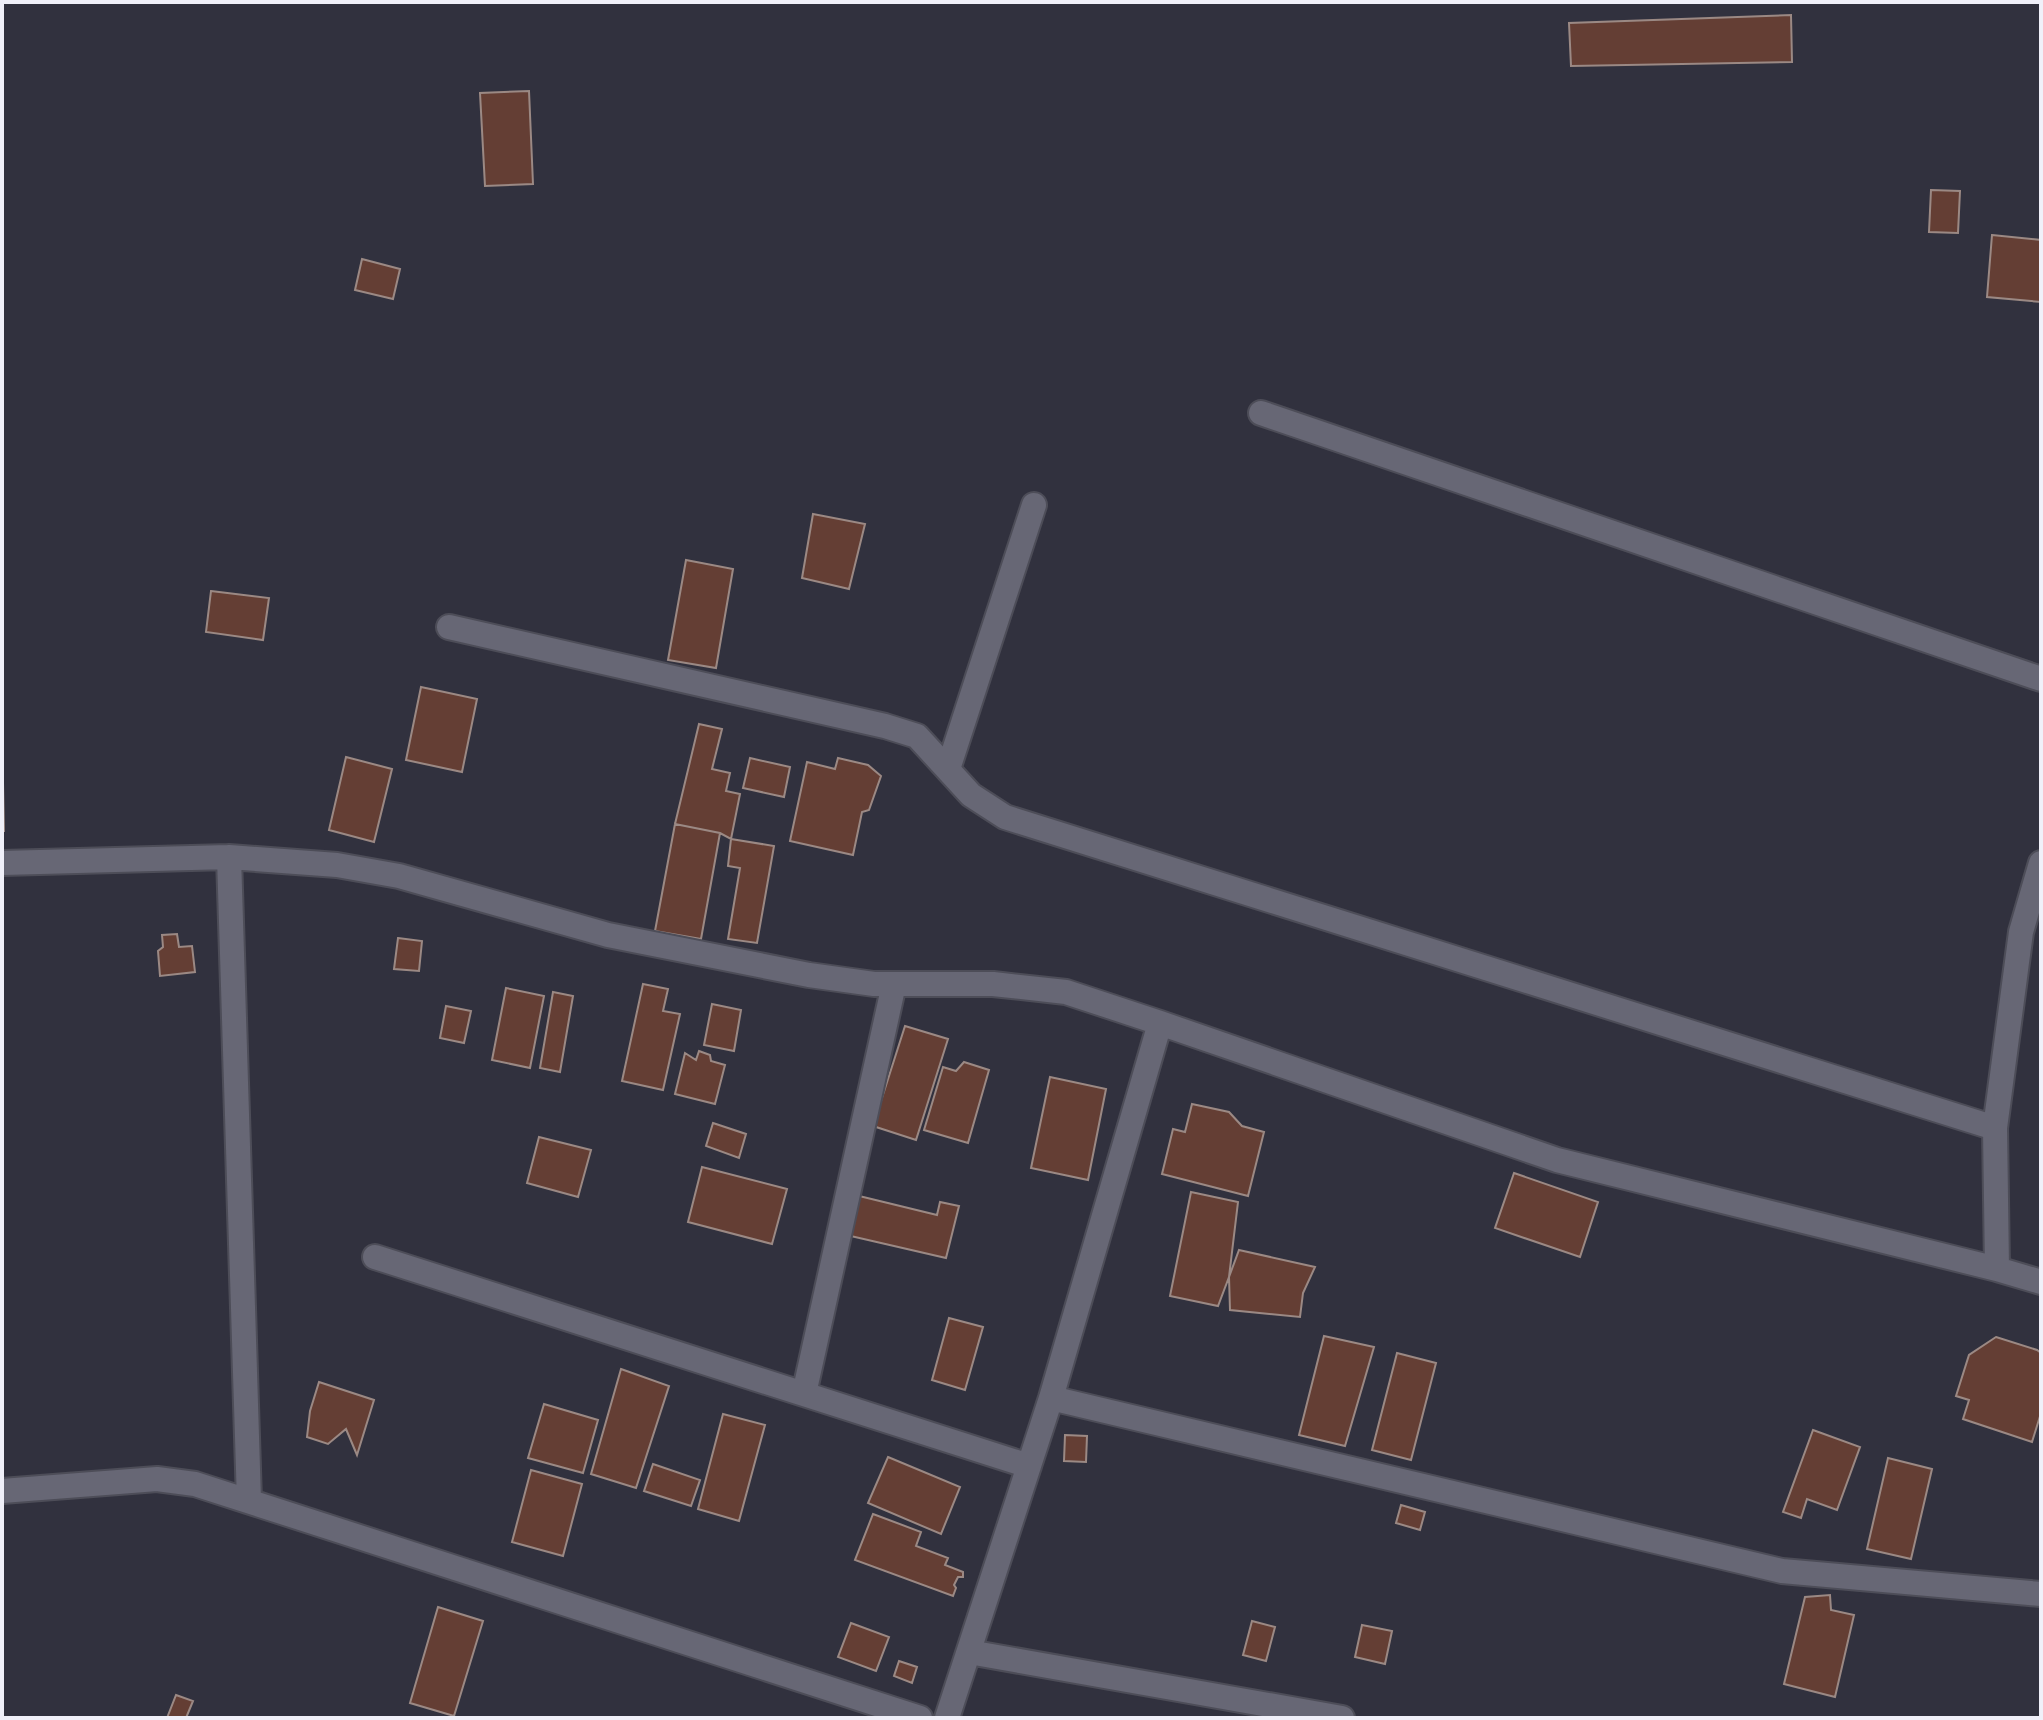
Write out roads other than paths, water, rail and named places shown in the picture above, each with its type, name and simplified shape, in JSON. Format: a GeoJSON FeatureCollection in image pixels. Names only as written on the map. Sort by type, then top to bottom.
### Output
{"type":"FeatureCollection","features":[{"type":"Feature","properties":{"kind":"street"},"geometry":{"type":"LineString","coordinates":[[1261,413],[2041,679]]}},
{"type":"Feature","properties":{"kind":"street"},"geometry":{"type":"LineString","coordinates":[[948,769],[1034,505]]}},
{"type":"Feature","properties":{"kind":"street"},"geometry":{"type":"LineString","coordinates":[[449,627],[885,726],[917,736],[971,795],[1005,817],[1995,1128]]}},
{"type":"Feature","properties":{"kind":"street"},"geometry":{"type":"LineString","coordinates":[[229,857],[249,1501]]}},
{"type":"Feature","properties":{"kind":"street"},"geometry":{"type":"LineString","coordinates":[[2,863],[229,857],[337,865],[399,876],[608,935],[809,975],[874,984],[993,984],[1066,992],[1557,1160],[2041,1282]]}},
{"type":"Feature","properties":{"kind":"street"},"geometry":{"type":"LineString","coordinates":[[1997,1269],[1995,1128],[2021,932],[2041,863]]}},
{"type":"Feature","properties":{"kind":"street"},"geometry":{"type":"LineString","coordinates":[[804,1394],[894,984]]}},
{"type":"Feature","properties":{"kind":"street"},"geometry":{"type":"LineString","coordinates":[[947,1718],[1051,1398],[1160,1023]]}},
{"type":"Feature","properties":{"kind":"street"},"geometry":{"type":"LineString","coordinates":[[375,1257],[1029,1466]]}},
{"type":"Feature","properties":{"kind":"street"},"geometry":{"type":"LineString","coordinates":[[1051,1398],[1782,1571],[2041,1594]]}},
{"type":"Feature","properties":{"kind":"street"},"geometry":{"type":"LineString","coordinates":[[2,1491],[157,1479],[195,1484],[920,1718]]}},
{"type":"Feature","properties":{"kind":"street"},"geometry":{"type":"LineString","coordinates":[[969,1652],[1342,1718]]}}]}
